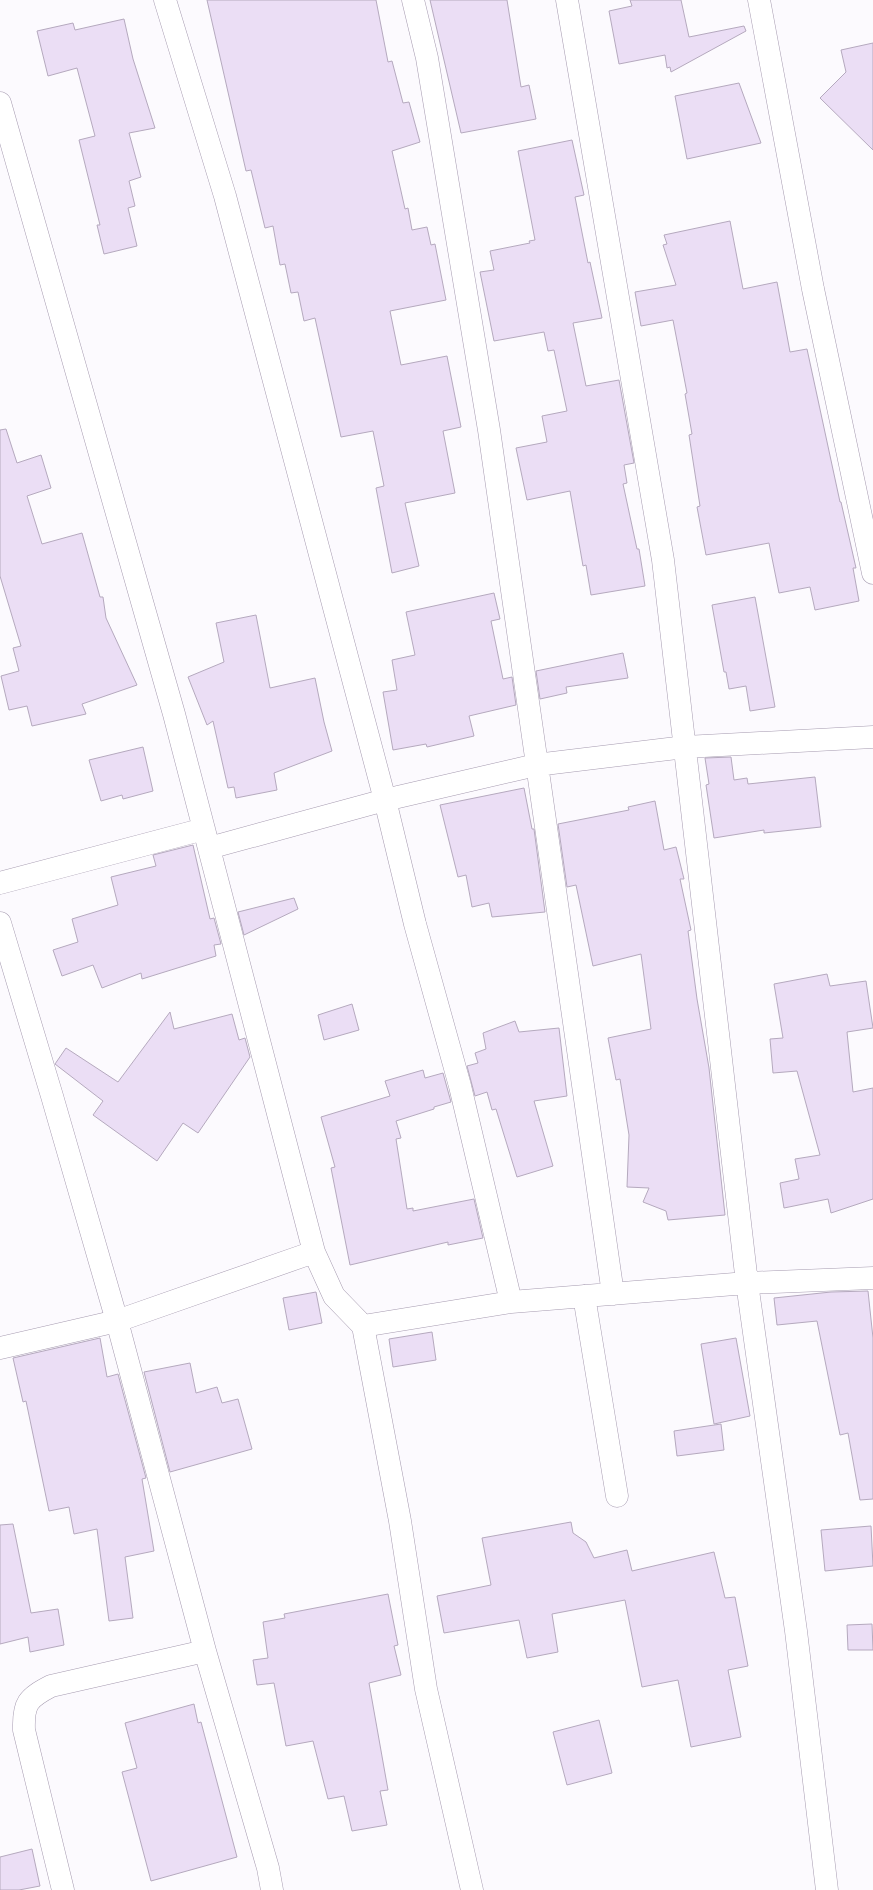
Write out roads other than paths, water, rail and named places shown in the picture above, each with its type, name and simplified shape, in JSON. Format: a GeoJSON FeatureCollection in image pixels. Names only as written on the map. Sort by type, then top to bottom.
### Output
{"type":"FeatureCollection","features":[{"type":"Feature","properties":{"kind":"street"},"geometry":{"type":"LineString","coordinates":[[165,0],[227,204],[385,800],[415,924],[460,1086],[511,1302]]}},
{"type":"Feature","properties":{"kind":"street"},"geometry":{"type":"LineString","coordinates":[[413,0],[427,58],[489,430],[536,766],[613,1294]]}},
{"type":"Feature","properties":{"kind":"street"},"geometry":{"type":"LineString","coordinates":[[567,0],[663,560],[747,1283],[796,1631],[827,1890]]}},
{"type":"Feature","properties":{"kind":"street"},"geometry":{"type":"LineString","coordinates":[[758,0],[813,289],[873,573]]}},
{"type":"Feature","properties":{"kind":"street"},"geometry":{"type":"LineString","coordinates":[[0,103],[174,714],[314,1252],[334,1296],[363,1326],[400,1521],[426,1690],[472,1890]]}},
{"type":"Feature","properties":{"kind":"street"},"geometry":{"type":"LineString","coordinates":[[0,883],[536,766],[685,747],[873,737]]}},
{"type":"Feature","properties":{"kind":"street"},"geometry":{"type":"LineString","coordinates":[[0,923],[117,1321],[205,1651],[268,1868],[272,1890]]}},
{"type":"Feature","properties":{"kind":"street"},"geometry":{"type":"LineString","coordinates":[[0,1348],[117,1321],[314,1252]]}},
{"type":"Feature","properties":{"kind":"street"},"geometry":{"type":"LineString","coordinates":[[363,1326],[511,1302],[747,1283],[873,1278]]}},
{"type":"Feature","properties":{"kind":"street"},"geometry":{"type":"LineString","coordinates":[[584,1296],[617,1496]]}},
{"type":"Feature","properties":{"kind":"street"},"geometry":{"type":"LineString","coordinates":[[63,1890],[24,1730],[24,1713],[32,1696],[51,1686],[205,1651]]}}]}
